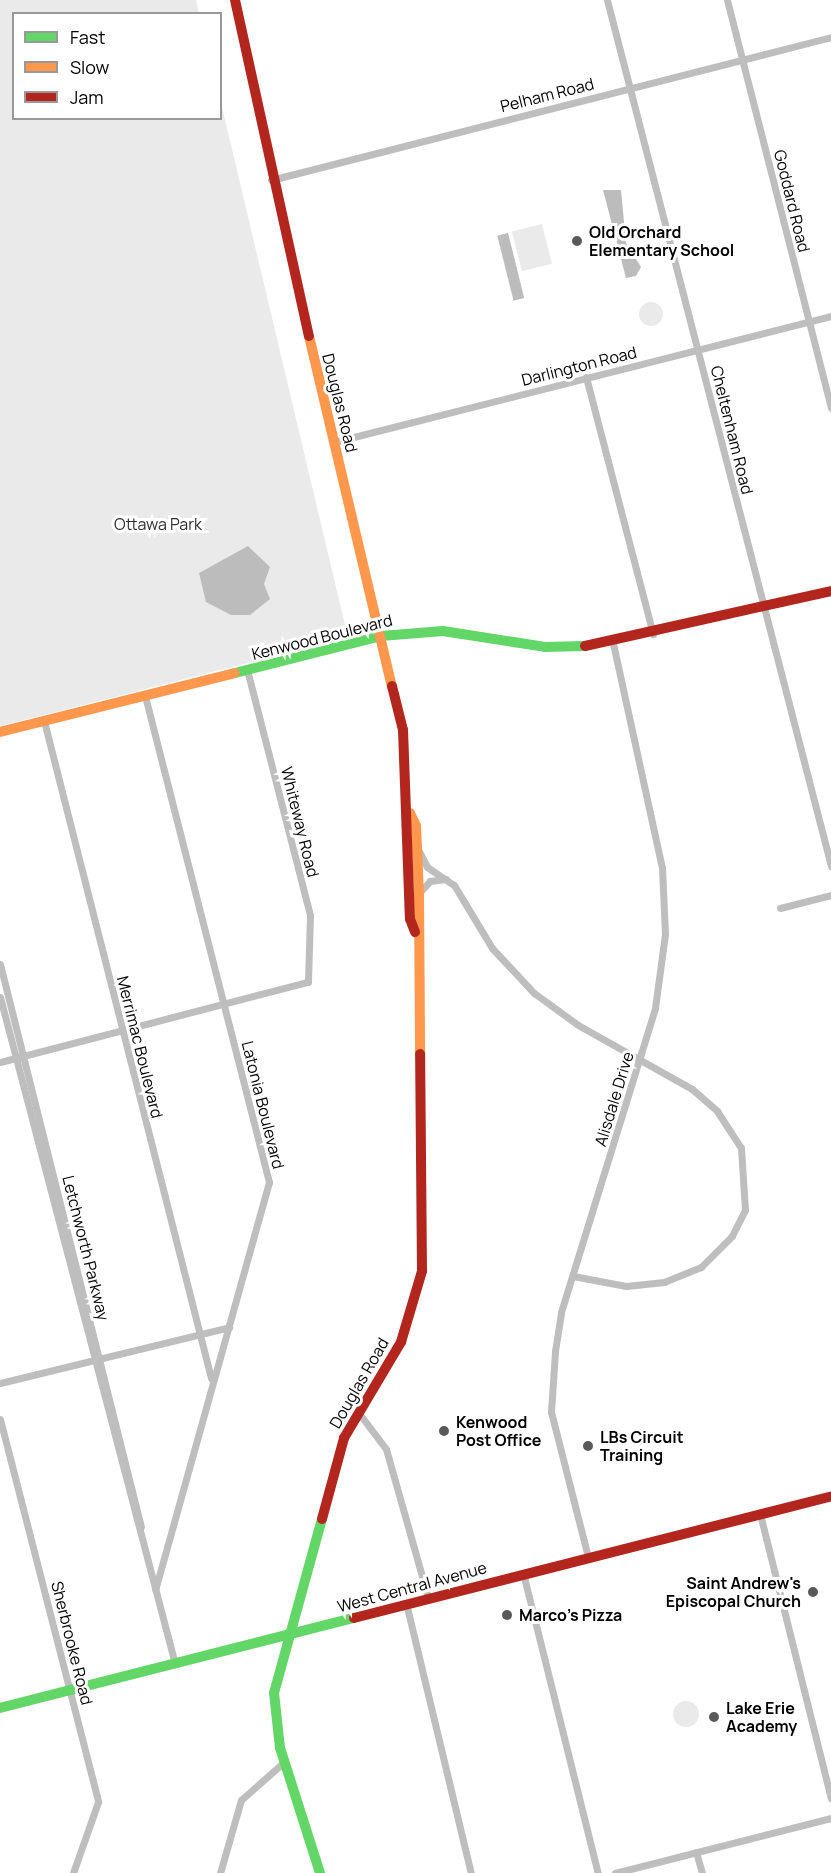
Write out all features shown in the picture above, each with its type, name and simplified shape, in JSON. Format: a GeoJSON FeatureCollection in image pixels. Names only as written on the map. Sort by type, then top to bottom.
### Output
{"type":"FeatureCollection","features":[{"type":"Feature","properties":{"kind":"street","name":"Douglas Road"},"geometry":{"type":"LineString","coordinates":[[235,0],[271,180],[405,744],[410,813],[409,907],[415,932]]}},
{"type":"Feature","properties":{"kind":"street","name":"Cheltenham Road"},"geometry":{"type":"LineString","coordinates":[[607,0],[831,866]]}},
{"type":"Feature","properties":{"kind":"street","name":"Goddard Road"},"geometry":{"type":"LineString","coordinates":[[728,0],[831,408]]}},
{"type":"Feature","properties":{"kind":"street","name":"Pelham Road"},"geometry":{"type":"LineString","coordinates":[[271,180],[831,37]]}},
{"type":"Feature","properties":{"kind":"street","name":"Darlington Road"},"geometry":{"type":"LineString","coordinates":[[334,442],[831,316]]}},
{"type":"Feature","properties":{"kind":"street"},"geometry":{"type":"LineString","coordinates":[[586,377],[653,634]]}},
{"type":"Feature","properties":{"kind":"street","name":"Kenwood Boulevard"},"geometry":{"type":"LineString","coordinates":[[0,732],[381,636],[443,631],[545,647],[613,644],[831,591]]}},
{"type":"Feature","properties":{"kind":"street","name":"Alisdale Drive"},"geometry":{"type":"LineString","coordinates":[[588,1557],[551,1412],[561,1312],[641,1058],[662,967],[664,892],[613,644]]}},
{"type":"Feature","properties":{"kind":"street","name":"Whiteway Road"},"geometry":{"type":"LineString","coordinates":[[224,1005],[308,982],[310,915],[248,670]]}},
{"type":"Feature","properties":{"kind":"street","name":"Latonia Boulevard"},"geometry":{"type":"LineString","coordinates":[[145,696],[269,1182],[229,1327],[211,1380],[155,1588]]}},
{"type":"Feature","properties":{"kind":"street","name":"Merrimac Boulevard"},"geometry":{"type":"LineString","coordinates":[[44,721],[211,1380]]}},
{"type":"Feature","properties":{"kind":"street","name":"Douglas Road"},"geometry":{"type":"LineString","coordinates":[[320,1873],[284,1762],[274,1693],[287,1635],[336,1464],[358,1412],[405,1333],[422,1271],[415,932],[419,896],[417,849],[410,813]]}},
{"type":"Feature","properties":{"kind":"street"},"geometry":{"type":"LineString","coordinates":[[417,849],[427,867],[448,879],[492,948],[534,993],[578,1025],[641,1058],[692,1089],[732,1130],[744,1156],[745,1210],[721,1249],[679,1277],[626,1286],[573,1276]]}},
{"type":"Feature","properties":{"kind":"street"},"geometry":{"type":"LineString","coordinates":[[419,896],[430,881],[448,879]]}},
{"type":"Feature","properties":{"kind":"street"},"geometry":{"type":"LineString","coordinates":[[780,908],[831,895]]}},
{"type":"Feature","properties":{"kind":"street","name":"Letchworth Parkway"},"geometry":{"type":"LineString","coordinates":[[0,964],[92,1360],[175,1664]]}},
{"type":"Feature","properties":{"kind":"street","name":"Letchworth Parkway"},"geometry":{"type":"LineString","coordinates":[[0,997],[20,1057],[101,1358],[142,1539]]}},
{"type":"Feature","properties":{"kind":"street"},"geometry":{"type":"LineString","coordinates":[[0,1062],[224,1005]]}},
{"type":"Feature","properties":{"kind":"street"},"geometry":{"type":"LineString","coordinates":[[0,1383],[229,1327]]}},
{"type":"Feature","properties":{"kind":"street"},"geometry":{"type":"LineString","coordinates":[[358,1412],[386,1449],[428,1597]]}},
{"type":"Feature","properties":{"kind":"street","name":"Sherbrooke Road"},"geometry":{"type":"LineString","coordinates":[[0,1419],[98,1802],[73,1873]]}},
{"type":"Feature","properties":{"kind":"street","name":"West Central Avenue"},"geometry":{"type":"LineString","coordinates":[[0,1708],[831,1496]]}},
{"type":"Feature","properties":{"kind":"street"},"geometry":{"type":"LineString","coordinates":[[760,1514],[831,1798]]}},
{"type":"Feature","properties":{"kind":"street"},"geometry":{"type":"LineString","coordinates":[[523,1573],[598,1873]]}},
{"type":"Feature","properties":{"kind":"street"},"geometry":{"type":"LineString","coordinates":[[406,1603],[471,1873]]}},
{"type":"Feature","properties":{"kind":"street"},"geometry":{"type":"LineString","coordinates":[[220,1873],[241,1800],[284,1762]]}},
{"type":"Feature","properties":{"kind":"street"},"geometry":{"type":"LineString","coordinates":[[615,1873],[831,1818]]}},
{"type":"Feature","properties":{"kind":"street"},"geometry":{"type":"LineString","coordinates":[[696,1852],[702,1873]]}},
{"type":"Feature","properties":{"kind":"green space","name":"Ottawa Park"},"geometry":{"type":"Polygon","coordinates":[[[0,0],[196,0],[199,12],[12,12],[12,120],[222,120],[222,107],[345,625],[345,634],[329,642],[0,726],[0,0]]]}},
{"type":"Feature","properties":{"kind":"green space"},"geometry":{"type":"Polygon","coordinates":[[[542,224],[552,264],[522,271],[512,231],[542,224]]]}},
{"type":"Feature","properties":{"kind":"green space"},"geometry":{"type":"Polygon","coordinates":[[[651,302],[660,305],[663,314],[660,323],[651,326],[642,323],[639,314],[642,305],[651,302]]]}},
{"type":"Feature","properties":{"kind":"green space"},"geometry":{"type":"Polygon","coordinates":[[[686,1701],[695,1705],[699,1714],[695,1723],[686,1727],[677,1723],[673,1714],[677,1705],[686,1701]]]}},
{"type":"Feature","properties":{"kind":"shaded area"},"geometry":{"type":"Polygon","coordinates":[[[603,190],[621,190],[626,243],[641,267],[636,276],[626,278],[603,190]]]}},
{"type":"Feature","properties":{"kind":"shaded area"},"geometry":{"type":"Polygon","coordinates":[[[508,233],[524,298],[514,301],[497,236],[508,233]]]}},
{"type":"Feature","properties":{"kind":"shaded area"},"geometry":{"type":"Polygon","coordinates":[[[248,546],[270,567],[264,584],[270,599],[250,615],[231,615],[206,602],[199,573],[248,546]]]}},
{"type":"Feature","properties":{"kind":"traffic: fast"},"geometry":{"type":"LineString","coordinates":[[235,673],[381,636],[443,631],[545,647],[585,646]]}},
{"type":"Feature","properties":{"kind":"traffic: fast"},"geometry":{"type":"LineString","coordinates":[[320,1873],[280,1748],[274,1693],[322,1519]]}},
{"type":"Feature","properties":{"kind":"traffic: fast"},"geometry":{"type":"LineString","coordinates":[[0,1708],[354,1618]]}},
{"type":"Feature","properties":{"kind":"traffic: slow"},"geometry":{"type":"LineString","coordinates":[[309,336],[392,686]]}},
{"type":"Feature","properties":{"kind":"traffic: slow"},"geometry":{"type":"LineString","coordinates":[[0,732],[235,673]]}},
{"type":"Feature","properties":{"kind":"traffic: slow"},"geometry":{"type":"LineString","coordinates":[[410,813],[416,826],[419,896],[420,1054]]}},
{"type":"Feature","properties":{"kind":"traffic: jam"},"geometry":{"type":"LineString","coordinates":[[235,0],[309,336]]}},
{"type":"Feature","properties":{"kind":"traffic: jam"},"geometry":{"type":"LineString","coordinates":[[585,646],[831,591]]}},
{"type":"Feature","properties":{"kind":"traffic: jam"},"geometry":{"type":"LineString","coordinates":[[392,686],[403,730],[410,919],[415,932]]}},
{"type":"Feature","properties":{"kind":"traffic: jam"},"geometry":{"type":"LineString","coordinates":[[322,1519],[344,1438],[401,1342],[422,1271],[420,1054]]}},
{"type":"Feature","properties":{"kind":"traffic: jam"},"geometry":{"type":"LineString","coordinates":[[354,1618],[831,1496]]}},
{"type":"Feature","properties":{"kind":"place","name":"Old Orchard Elementary School"},"geometry":{"type":"Point","coordinates":[577,241]}},
{"type":"Feature","properties":{"kind":"place","name":"Kenwood Post Office"},"geometry":{"type":"Point","coordinates":[444,1431]}},
{"type":"Feature","properties":{"kind":"place","name":"LBs Circuit Training"},"geometry":{"type":"Point","coordinates":[588,1446]}},
{"type":"Feature","properties":{"kind":"place","name":"Saint Andrew's Episcopal Church"},"geometry":{"type":"Point","coordinates":[813,1592]}},
{"type":"Feature","properties":{"kind":"place","name":"Marco's Pizza"},"geometry":{"type":"Point","coordinates":[507,1615]}},
{"type":"Feature","properties":{"kind":"place","name":"Lake Erie Academy"},"geometry":{"type":"Point","coordinates":[714,1717]}}]}
